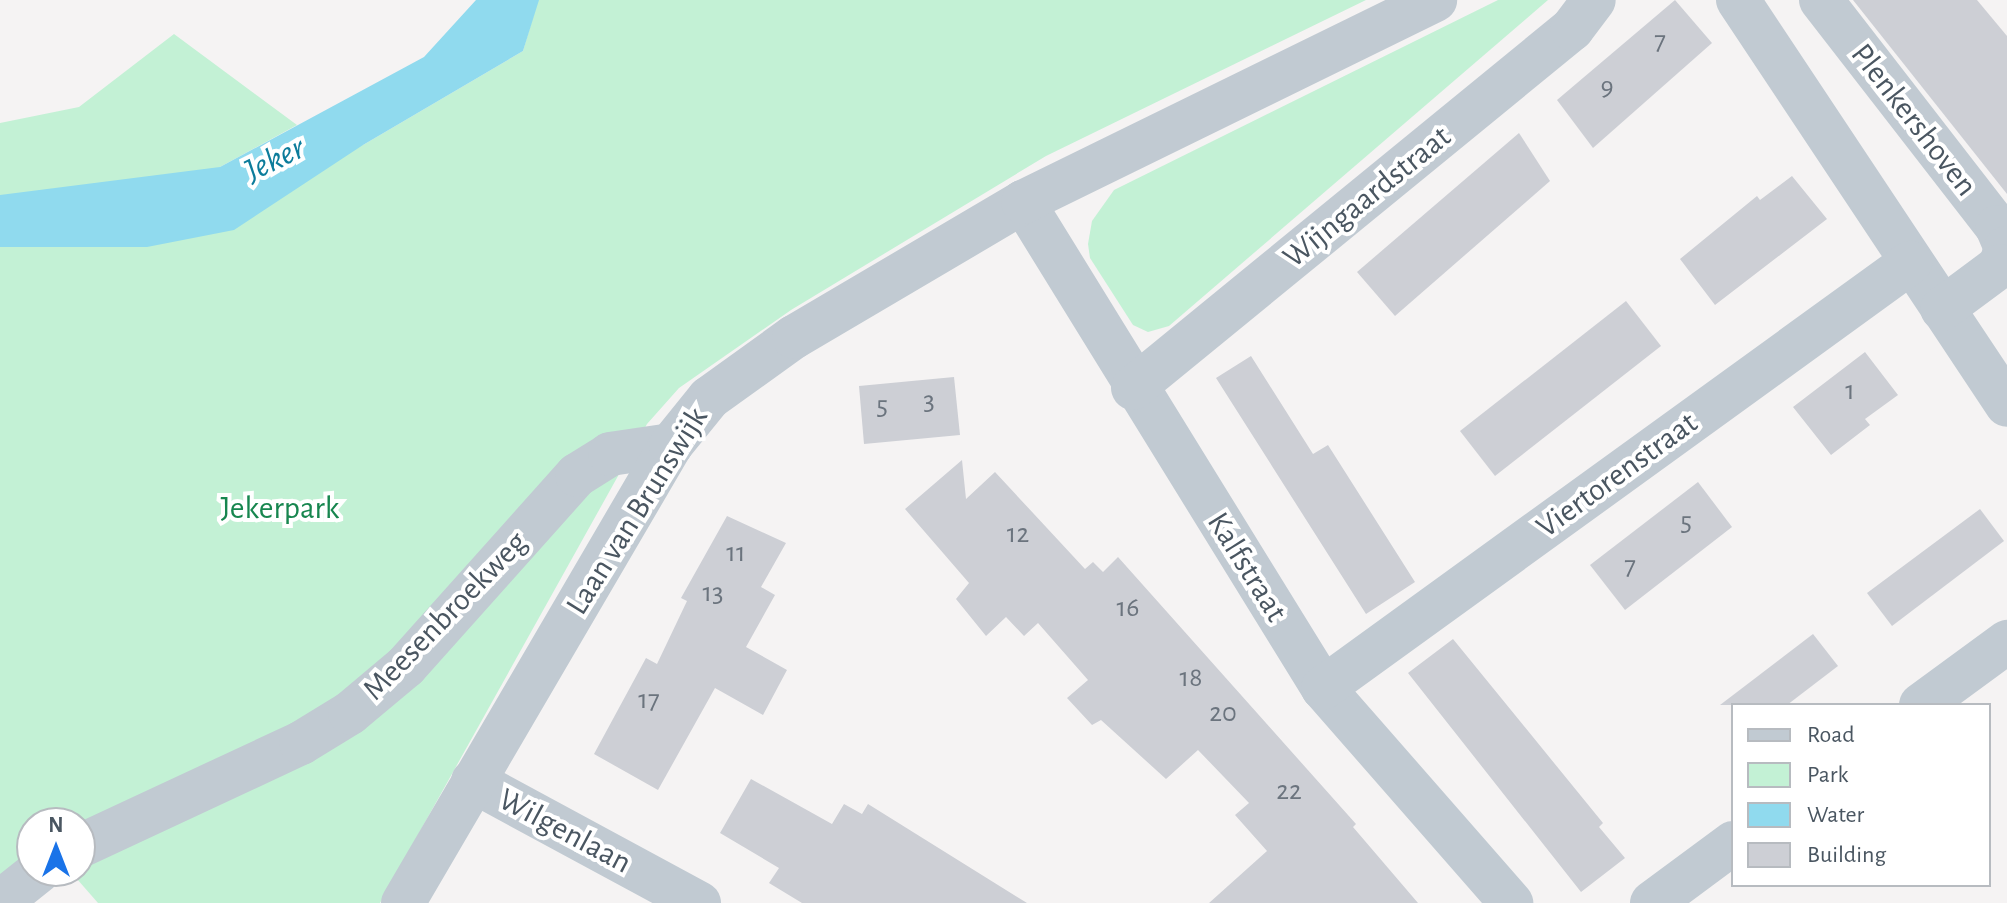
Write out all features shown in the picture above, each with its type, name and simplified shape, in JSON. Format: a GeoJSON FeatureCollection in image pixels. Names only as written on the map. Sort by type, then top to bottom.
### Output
{"type":"FeatureCollection","features":[{"type":"Feature","properties":{"kind":"street"},"geometry":{"type":"LineString","coordinates":[[1023,202],[1435,0]]}},
{"type":"Feature","properties":{"kind":"street","name":"Wijngaardstraat"},"geometry":{"type":"LineString","coordinates":[[1133,388],[1572,29],[1594,0]]}},
{"type":"Feature","properties":{"kind":"street"},"geometry":{"type":"LineString","coordinates":[[1738,0],[2007,405]]}},
{"type":"Feature","properties":{"kind":"street","name":"Plenkershoven"},"geometry":{"type":"LineString","coordinates":[[1821,0],[1997,227],[2006,248],[2000,266],[1942,309]]}},
{"type":"Feature","properties":{"kind":"street","name":"Kalfstraat"},"geometry":{"type":"LineString","coordinates":[[1023,202],[1133,388],[1323,688],[1511,903]]}},
{"type":"Feature","properties":{"kind":"street","name":"Laan van Brunswijk"},"geometry":{"type":"LineString","coordinates":[[403,903],[690,417],[726,383],[794,337],[1023,202]]}},
{"type":"Feature","properties":{"kind":"street","name":"Viertorenstraat"},"geometry":{"type":"LineString","coordinates":[[1323,688],[1910,263]]}},
{"type":"Feature","properties":{"kind":"street","name":"Meesenbroekweg"},"geometry":{"type":"LineString","coordinates":[[96,839],[301,743],[350,713],[406,666],[577,475],[610,454],[671,445]]}},
{"type":"Feature","properties":{"kind":"street"},"geometry":{"type":"LineString","coordinates":[[1924,703],[2007,642]]}},
{"type":"Feature","properties":{"kind":"street","name":"Wilgenlaan"},"geometry":{"type":"LineString","coordinates":[[473,781],[699,903]]}},
{"type":"Feature","properties":{"kind":"street"},"geometry":{"type":"LineString","coordinates":[[1652,903],[1731,844]]}},
{"type":"Feature","properties":{"kind":"street"},"geometry":{"type":"LineString","coordinates":[[0,902],[19,887]]}},
{"type":"Feature","properties":{"kind":"green space","name":"Jekerpark"},"geometry":{"type":"Polygon","coordinates":[[[538,0],[1366,0],[1046,156],[791,310],[679,388],[647,424],[380,903],[98,903],[84,887],[96,887],[96,807],[16,807],[16,887],[0,903],[0,123],[79,107],[174,34],[297,125],[220,167],[363,145],[523,51],[538,0]]]}},
{"type":"Feature","properties":{"kind":"green space"},"geometry":{"type":"Polygon","coordinates":[[[1498,0],[1548,0],[1169,326],[1148,332],[1133,325],[1090,258],[1088,244],[1092,221],[1114,190],[1498,0]]]}},
{"type":"Feature","properties":{"kind":"water","name":"Jeker"},"geometry":{"type":"Polygon","coordinates":[[[476,0],[539,0],[523,51],[363,145],[234,230],[147,247],[0,247],[0,195],[220,167],[424,57],[476,0]]]}},
{"type":"Feature","properties":{"kind":"building"},"geometry":{"type":"Polygon","coordinates":[[[1675,0],[1712,43],[1593,148],[1557,100],[1675,0]]]}},
{"type":"Feature","properties":{"kind":"building"},"geometry":{"type":"Polygon","coordinates":[[[1853,0],[1977,0],[2007,36],[2007,194],[1853,0]]]}},
{"type":"Feature","properties":{"kind":"building"},"geometry":{"type":"Polygon","coordinates":[[[1519,133],[1550,181],[1395,316],[1357,272],[1519,133]]]}},
{"type":"Feature","properties":{"kind":"building"},"geometry":{"type":"Polygon","coordinates":[[[1792,176],[1827,219],[1715,305],[1680,259],[1757,196],[1760,200],[1792,176]]]}},
{"type":"Feature","properties":{"kind":"building"},"geometry":{"type":"Polygon","coordinates":[[[1626,301],[1661,346],[1495,476],[1460,431],[1626,301]]]}},
{"type":"Feature","properties":{"kind":"building"},"geometry":{"type":"Polygon","coordinates":[[[1865,352],[1898,395],[1865,419],[1870,425],[1831,455],[1793,407],[1865,352]]]}},
{"type":"Feature","properties":{"kind":"building"},"geometry":{"type":"Polygon","coordinates":[[[1251,356],[1313,454],[1328,445],[1415,582],[1366,614],[1216,378],[1251,356]]]}},
{"type":"Feature","properties":{"kind":"building"},"geometry":{"type":"Polygon","coordinates":[[[954,377],[960,435],[864,444],[859,386],[954,377]]]}},
{"type":"Feature","properties":{"kind":"building"},"geometry":{"type":"Polygon","coordinates":[[[962,460],[966,499],[995,472],[1085,569],[1093,562],[1103,572],[1118,557],[1356,824],[1353,827],[1418,903],[1209,903],[1267,851],[1235,815],[1249,803],[1198,750],[1166,779],[1101,720],[1092,725],[1067,698],[1088,680],[1038,623],[1024,636],[1006,617],[986,636],[956,599],[969,583],[905,509],[962,460]]]}},
{"type":"Feature","properties":{"kind":"building"},"geometry":{"type":"Polygon","coordinates":[[[1698,482],[1732,527],[1625,610],[1590,565],[1698,482]]]}},
{"type":"Feature","properties":{"kind":"building"},"geometry":{"type":"Polygon","coordinates":[[[1980,509],[2004,541],[1892,626],[1867,593],[1980,509]]]}},
{"type":"Feature","properties":{"kind":"building"},"geometry":{"type":"Polygon","coordinates":[[[727,516],[786,543],[761,587],[775,595],[746,647],[787,670],[763,715],[715,688],[658,790],[594,754],[646,658],[657,664],[687,601],[681,598],[727,516]]]}},
{"type":"Feature","properties":{"kind":"building"},"geometry":{"type":"Polygon","coordinates":[[[1813,634],[1838,666],[1790,703],[1720,705],[1813,634]]]}},
{"type":"Feature","properties":{"kind":"building"},"geometry":{"type":"Polygon","coordinates":[[[1453,639],[1603,823],[1599,827],[1625,858],[1581,892],[1408,673],[1453,639]]]}},
{"type":"Feature","properties":{"kind":"building"},"geometry":{"type":"Polygon","coordinates":[[[751,779],[832,824],[844,804],[862,814],[868,804],[1027,903],[802,903],[769,883],[779,868],[720,833],[751,779]]]}}]}
